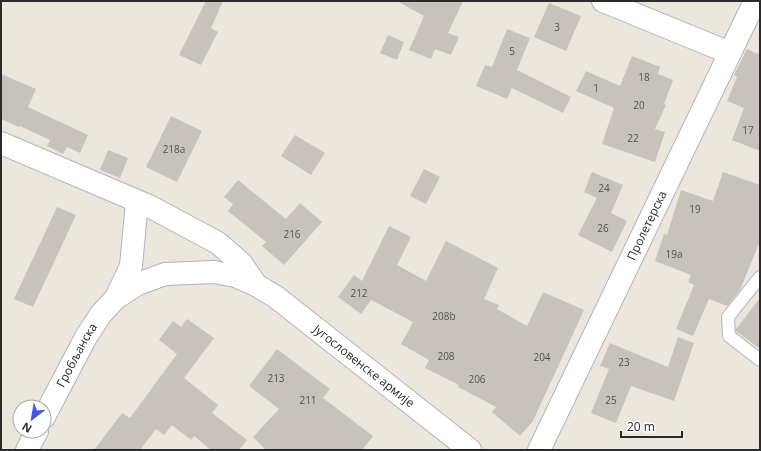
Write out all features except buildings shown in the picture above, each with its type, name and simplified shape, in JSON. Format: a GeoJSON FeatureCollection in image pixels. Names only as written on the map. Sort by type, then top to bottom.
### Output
{"type":"FeatureCollection","features":[{"type":"Feature","properties":{"kind":"street"},"geometry":{"type":"LineString","coordinates":[[603,1],[730,53]]}},
{"type":"Feature","properties":{"kind":"street","name":"Пролетерска"},"geometry":{"type":"LineString","coordinates":[[539,450],[755,1]]}},
{"type":"Feature","properties":{"kind":"street","name":"Југословенске армије"},"geometry":{"type":"LineString","coordinates":[[1,143],[149,206],[218,243],[241,263],[256,285]]}},
{"type":"Feature","properties":{"kind":"street"},"geometry":{"type":"LineString","coordinates":[[116,298],[131,266],[137,202]]}},
{"type":"Feature","properties":{"kind":"street","name":"Југословенске армије"},"geometry":{"type":"LineString","coordinates":[[116,298],[138,284],[165,274],[214,272],[235,276],[256,285],[276,297],[470,450]]}},
{"type":"Feature","properties":{"kind":"street","name":"Гробљанска"},"geometry":{"type":"LineString","coordinates":[[52,402],[86,337],[101,314],[116,298]]}},
{"type":"Feature","properties":{"kind":"street"},"geometry":{"type":"LineString","coordinates":[[27,450],[33,439]]}},
{"type":"Feature","properties":{"kind":"lane"},"geometry":{"type":"LineString","coordinates":[[760,277],[728,317],[729,336],[760,360]]}}]}
